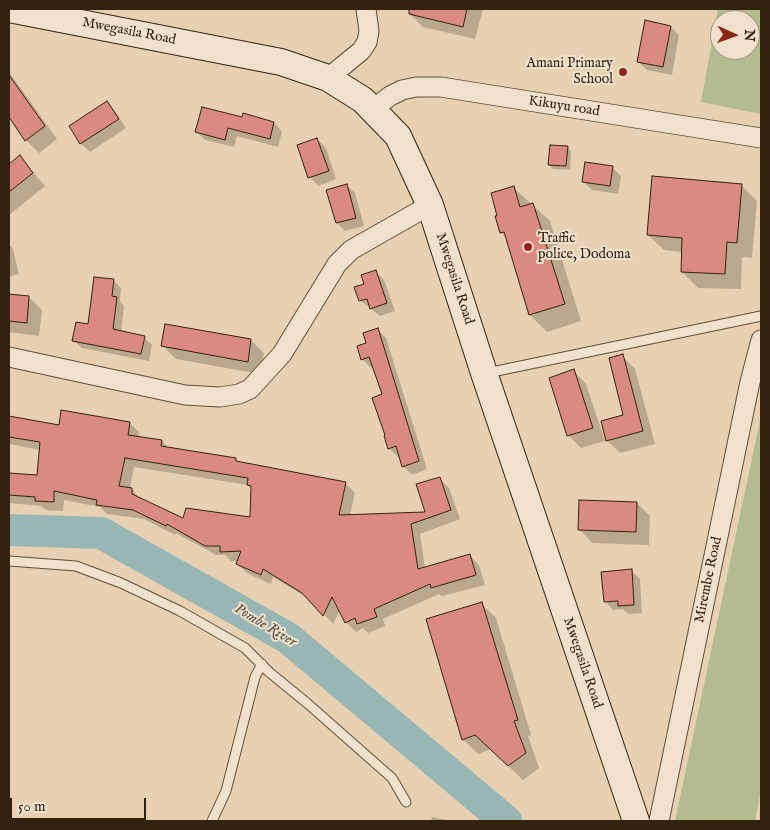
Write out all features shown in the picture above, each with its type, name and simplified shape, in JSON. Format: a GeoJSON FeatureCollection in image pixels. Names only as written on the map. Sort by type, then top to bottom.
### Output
{"type":"FeatureCollection","features":[{"type":"Feature","properties":{"kind":"street","name":"Mwegasila Road"},"geometry":{"type":"LineString","coordinates":[[9,9],[281,62],[328,78],[364,100],[398,136],[430,205],[484,373],[636,821]]}},
{"type":"Feature","properties":{"kind":"street"},"geometry":{"type":"LineString","coordinates":[[328,78],[361,51],[367,42],[369,31],[366,9]]}},
{"type":"Feature","properties":{"kind":"street","name":"Kikuyu road"},"geometry":{"type":"LineString","coordinates":[[372,110],[390,96],[402,90],[416,87],[441,87],[761,138]]}},
{"type":"Feature","properties":{"kind":"street"},"geometry":{"type":"LineString","coordinates":[[9,357],[185,395],[220,397],[239,394],[250,389],[282,354],[337,264],[351,250],[430,205]]}},
{"type":"Feature","properties":{"kind":"street","name":"Mirembe Road"},"geometry":{"type":"LineString","coordinates":[[659,821],[750,382],[761,340]]}},
{"type":"Feature","properties":{"kind":"lane"},"geometry":{"type":"LineString","coordinates":[[484,373],[761,316]]}},
{"type":"Feature","properties":{"kind":"lane"},"geometry":{"type":"LineString","coordinates":[[9,561],[76,566],[121,583],[180,610],[245,648],[392,778],[406,802]]}},
{"type":"Feature","properties":{"kind":"lane"},"geometry":{"type":"LineString","coordinates":[[212,821],[226,791],[255,677],[262,664]]}},
{"type":"Feature","properties":{"kind":"green space"},"geometry":{"type":"Polygon","coordinates":[[[718,9],[761,9],[761,114],[701,102],[710,53],[710,60],[760,60],[760,10],[718,9]]]}},
{"type":"Feature","properties":{"kind":"green space"},"geometry":{"type":"Polygon","coordinates":[[[761,416],[761,790],[755,821],[675,821],[761,416]]]}},
{"type":"Feature","properties":{"kind":"building"},"geometry":{"type":"Polygon","coordinates":[[[409,9],[467,9],[463,27],[409,14],[409,9]]]}},
{"type":"Feature","properties":{"kind":"building"},"geometry":{"type":"Polygon","coordinates":[[[645,20],[671,26],[663,67],[637,62],[645,20]]]}},
{"type":"Feature","properties":{"kind":"building"},"geometry":{"type":"Polygon","coordinates":[[[9,75],[45,126],[25,141],[9,117],[9,75]]]}},
{"type":"Feature","properties":{"kind":"building"},"geometry":{"type":"Polygon","coordinates":[[[107,101],[119,119],[80,144],[69,126],[107,101]]]}},
{"type":"Feature","properties":{"kind":"building"},"geometry":{"type":"Polygon","coordinates":[[[202,107],[242,117],[243,113],[274,122],[270,139],[228,128],[225,140],[195,132],[202,107]]]}},
{"type":"Feature","properties":{"kind":"building"},"geometry":{"type":"Polygon","coordinates":[[[317,138],[329,171],[308,178],[297,145],[317,138]]]}},
{"type":"Feature","properties":{"kind":"building"},"geometry":{"type":"Polygon","coordinates":[[[550,145],[568,146],[566,166],[548,165],[550,145]]]}},
{"type":"Feature","properties":{"kind":"building"},"geometry":{"type":"Polygon","coordinates":[[[20,155],[33,173],[9,192],[9,164],[20,155]]]}},
{"type":"Feature","properties":{"kind":"building"},"geometry":{"type":"Polygon","coordinates":[[[585,162],[613,166],[610,186],[582,182],[585,162]]]}},
{"type":"Feature","properties":{"kind":"building"},"geometry":{"type":"Polygon","coordinates":[[[652,176],[742,184],[737,243],[727,242],[725,274],[681,272],[682,238],[647,235],[652,176]]]}},
{"type":"Feature","properties":{"kind":"building"},"geometry":{"type":"Polygon","coordinates":[[[347,184],[356,218],[336,223],[326,190],[347,184]]]}},
{"type":"Feature","properties":{"kind":"building"},"geometry":{"type":"Polygon","coordinates":[[[514,186],[520,207],[533,203],[565,304],[529,315],[504,232],[500,233],[491,193],[514,186]]]}},
{"type":"Feature","properties":{"kind":"building"},"geometry":{"type":"Polygon","coordinates":[[[376,270],[387,303],[370,309],[367,299],[359,301],[354,287],[364,284],[361,275],[376,270]]]}},
{"type":"Feature","properties":{"kind":"building"},"geometry":{"type":"Polygon","coordinates":[[[94,277],[114,279],[112,296],[117,297],[113,329],[145,336],[141,354],[72,341],[76,322],[88,324],[94,277]]]}},
{"type":"Feature","properties":{"kind":"building"},"geometry":{"type":"Polygon","coordinates":[[[9,294],[29,296],[27,323],[9,321],[9,294]]]}},
{"type":"Feature","properties":{"kind":"building"},"geometry":{"type":"Polygon","coordinates":[[[165,324],[251,339],[248,362],[161,346],[165,324]]]}},
{"type":"Feature","properties":{"kind":"building"},"geometry":{"type":"Polygon","coordinates":[[[378,328],[419,461],[402,467],[396,446],[388,449],[372,398],[382,394],[369,357],[361,360],[357,346],[366,343],[363,333],[378,328]]]}},
{"type":"Feature","properties":{"kind":"building"},"geometry":{"type":"Polygon","coordinates":[[[623,354],[643,431],[606,441],[601,421],[623,415],[609,358],[623,354]]]}},
{"type":"Feature","properties":{"kind":"building"},"geometry":{"type":"Polygon","coordinates":[[[574,369],[593,428],[567,436],[549,378],[574,369]]]}},
{"type":"Feature","properties":{"kind":"building"},"geometry":{"type":"Polygon","coordinates":[[[61,410],[130,422],[128,435],[162,440],[161,446],[236,458],[236,461],[346,482],[339,515],[425,512],[416,484],[440,477],[451,510],[411,524],[418,569],[470,554],[476,575],[431,588],[430,584],[374,609],[377,617],[357,624],[355,618],[345,623],[332,597],[323,616],[302,593],[263,569],[261,575],[236,564],[241,551],[220,552],[220,546],[205,546],[167,524],[166,526],[133,510],[96,505],[97,500],[54,491],[54,502],[35,501],[35,497],[9,495],[9,473],[37,475],[40,442],[9,437],[9,416],[59,425],[61,410]],[[125,458],[119,486],[132,488],[132,494],[183,518],[186,508],[250,517],[251,486],[247,485],[248,478],[125,458]]]}},
{"type":"Feature","properties":{"kind":"building"},"geometry":{"type":"Polygon","coordinates":[[[579,500],[637,502],[636,532],[578,530],[579,500]]]}},
{"type":"Feature","properties":{"kind":"building"},"geometry":{"type":"Polygon","coordinates":[[[632,569],[634,605],[618,606],[618,601],[604,602],[601,572],[632,569]]]}},
{"type":"Feature","properties":{"kind":"building"},"geometry":{"type":"Polygon","coordinates":[[[482,602],[518,720],[514,721],[526,753],[508,766],[475,735],[462,740],[426,619],[482,602]]]}},
{"type":"Feature","properties":{"kind":"waterway","name":"Pombe River"},"geometry":{"type":"LineString","coordinates":[[9,530],[101,533],[288,638],[506,821]]}},
{"type":"Feature","properties":{"kind":"place","name":"Amani Primary School"},"geometry":{"type":"Point","coordinates":[623,72]}},
{"type":"Feature","properties":{"kind":"place","name":"Traffic police, Dodoma"},"geometry":{"type":"Point","coordinates":[528,247]}}]}
